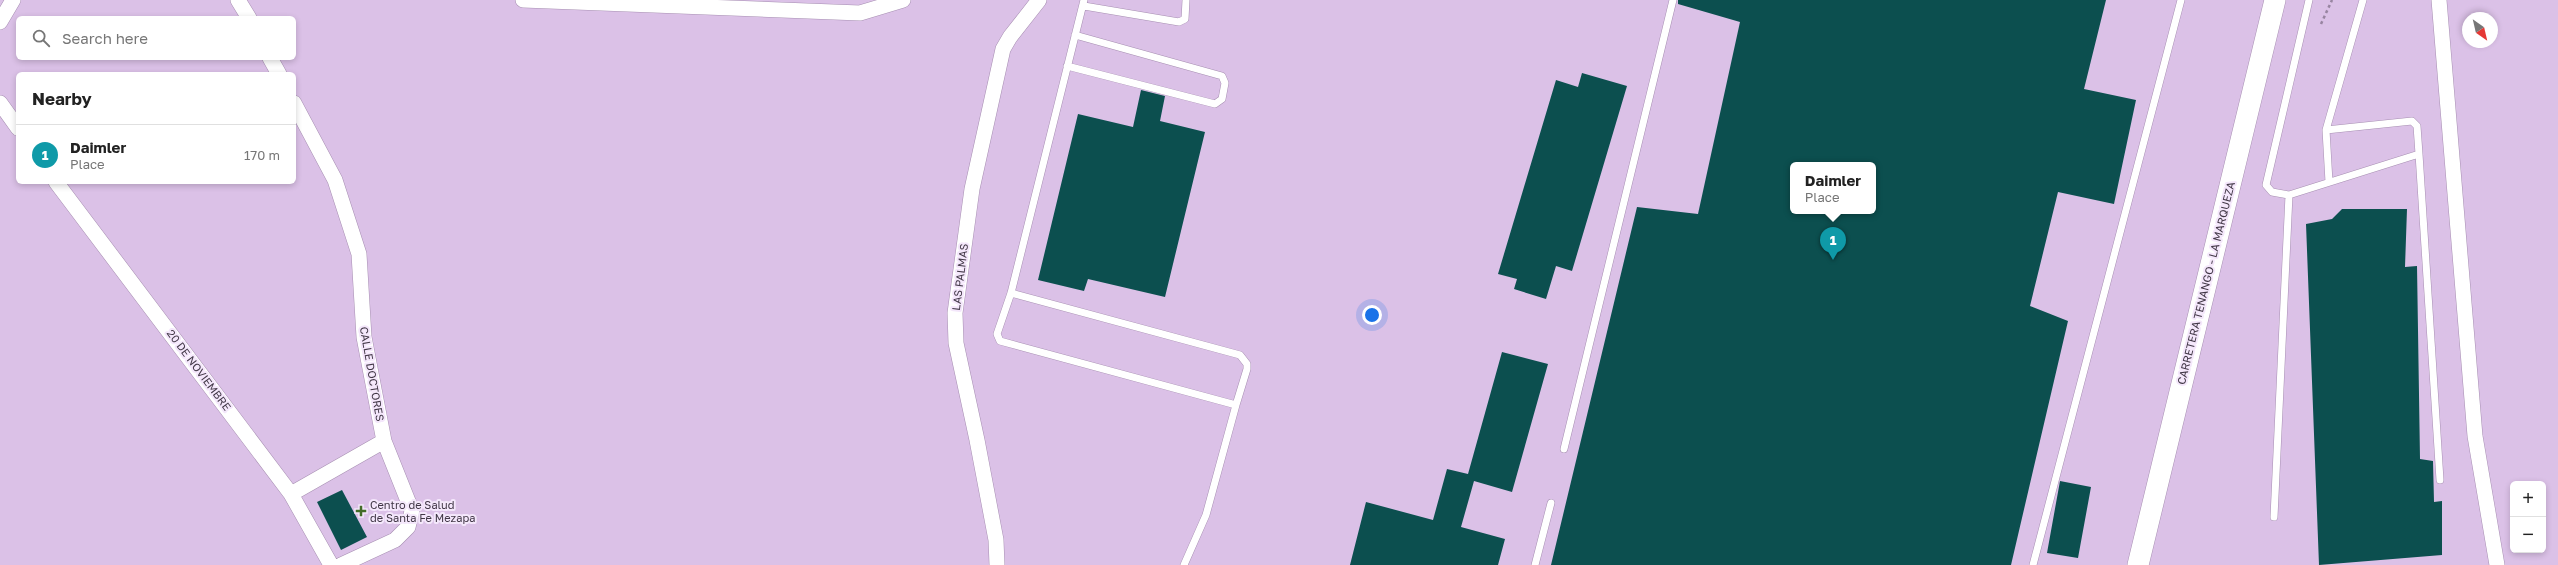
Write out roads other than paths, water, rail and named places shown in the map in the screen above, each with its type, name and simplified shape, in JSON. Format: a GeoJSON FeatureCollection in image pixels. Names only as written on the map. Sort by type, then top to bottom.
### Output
{"type":"FeatureCollection","features":[{"type":"Feature","properties":{"kind":"main road","name":"CARRETERA TENANGO - LA MARQUEZA"},"geometry":{"type":"LineString","coordinates":[[2138,565],[2275,0]]}},
{"type":"Feature","properties":{"kind":"street"},"geometry":{"type":"LineString","coordinates":[[0,22],[13,0]]}},
{"type":"Feature","properties":{"kind":"street"},"geometry":{"type":"LineString","coordinates":[[238,0],[248,16]]}},
{"type":"Feature","properties":{"kind":"street"},"geometry":{"type":"LineString","coordinates":[[523,0],[860,13],[903,0]]}},
{"type":"Feature","properties":{"kind":"street","name":"LAS PALMAS"},"geometry":{"type":"LineString","coordinates":[[997,565],[996,540],[977,440],[956,343],[955,314],[972,189],[1003,49],[1010,37],[1039,0]]}},
{"type":"Feature","properties":{"kind":"street"},"geometry":{"type":"LineString","coordinates":[[2439,0],[2476,436],[2497,565]]}},
{"type":"Feature","properties":{"kind":"street"},"geometry":{"type":"LineString","coordinates":[[271,60],[277,72]]}},
{"type":"Feature","properties":{"kind":"street"},"geometry":{"type":"LineString","coordinates":[[0,103],[16,125]]}},
{"type":"Feature","properties":{"kind":"street","name":"CALLE DOCTORES"},"geometry":{"type":"LineString","coordinates":[[296,107],[335,180],[358,254],[364,337],[384,441],[412,511],[408,527],[395,540],[341,565]]}},
{"type":"Feature","properties":{"kind":"street","name":"20 DE NOVIEMBRE"},"geometry":{"type":"LineString","coordinates":[[58,184],[290,494],[331,565]]}},
{"type":"Feature","properties":{"kind":"street"},"geometry":{"type":"LineString","coordinates":[[290,494],[384,441]]}},
{"type":"Feature","properties":{"kind":"lane"},"geometry":{"type":"LineString","coordinates":[[1186,0],[1185,18],[1179,22],[1099,3],[1084,3],[1011,293],[997,334],[1003,344],[1236,405]]}},
{"type":"Feature","properties":{"kind":"lane"},"geometry":{"type":"LineString","coordinates":[[1564,449],[1672,0]]}},
{"type":"Feature","properties":{"kind":"lane"},"geometry":{"type":"LineString","coordinates":[[2033,565],[2181,0]]}},
{"type":"Feature","properties":{"kind":"lane"},"geometry":{"type":"LineString","coordinates":[[2309,0],[2266,185],[2272,192],[2289,195],[2419,154]]}},
{"type":"Feature","properties":{"kind":"lane"},"geometry":{"type":"LineString","coordinates":[[2329,182],[2326,130],[2363,0]]}},
{"type":"Feature","properties":{"kind":"lane"},"geometry":{"type":"LineString","coordinates":[[1067,66],[1216,104],[1222,99],[1225,83],[1222,76],[1075,34]]}},
{"type":"Feature","properties":{"kind":"lane"},"geometry":{"type":"LineString","coordinates":[[2326,130],[2412,121],[2417,126],[2440,480]]}},
{"type":"Feature","properties":{"kind":"lane"},"geometry":{"type":"LineString","coordinates":[[2274,517],[2289,195]]}},
{"type":"Feature","properties":{"kind":"lane"},"geometry":{"type":"LineString","coordinates":[[1011,293],[1240,355],[1247,364],[1247,369],[1206,515],[1184,565]]}},
{"type":"Feature","properties":{"kind":"lane"},"geometry":{"type":"LineString","coordinates":[[1535,565],[1550,503]]}},
{"type":"Feature","properties":{"kind":"place","name":"Daimler"},"geometry":{"type":"Point","coordinates":[1833,260]}},
{"type":"Feature","properties":{"kind":"place","name":"Centro de Salud de Santa Fe Mezapa"},"geometry":{"type":"Point","coordinates":[361,511]}}]}
